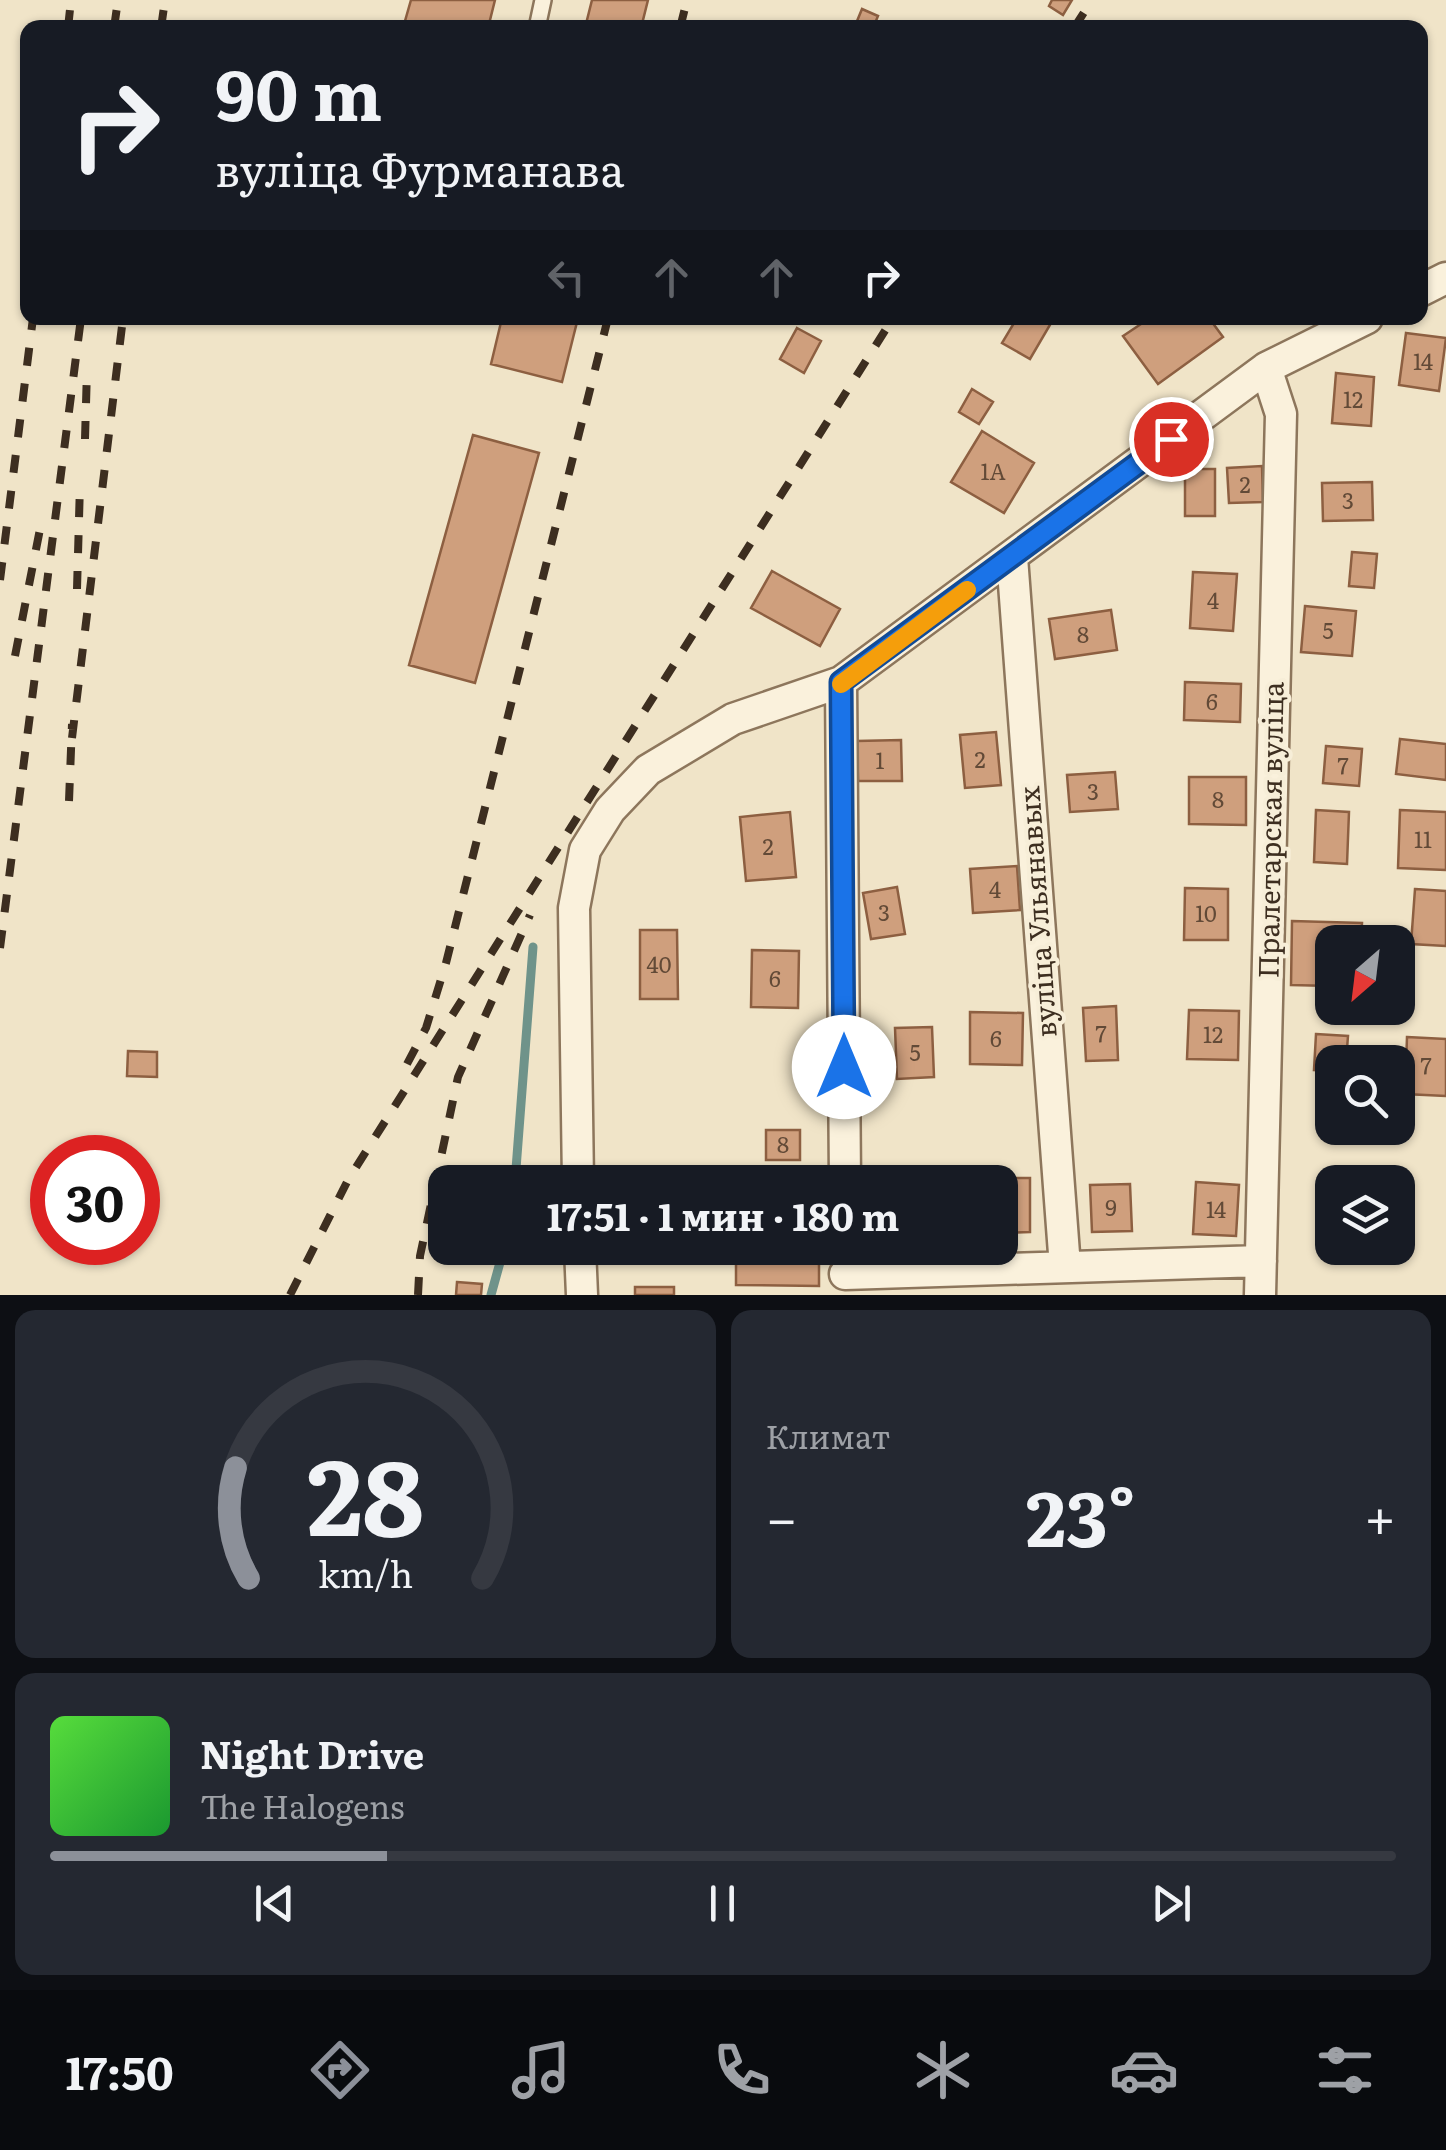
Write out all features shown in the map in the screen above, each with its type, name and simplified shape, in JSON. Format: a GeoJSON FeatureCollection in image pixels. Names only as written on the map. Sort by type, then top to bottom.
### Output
{"type":"FeatureCollection","features":[{"type":"Feature","properties":{"kind":"street"},"geometry":{"type":"LineString","coordinates":[[578,1165],[574,908],[585,850],[610,810],[648,770],[734,719],[841,682],[1266,368],[1353,325]]}},
{"type":"Feature","properties":{"kind":"street","name":"Пралетарская вуліца"},"geometry":{"type":"LineString","coordinates":[[1260,1295],[1280,414],[1266,368]]}},
{"type":"Feature","properties":{"kind":"street","name":"вуліца Ульянавых"},"geometry":{"type":"LineString","coordinates":[[1012,557],[1065,1267]]}},
{"type":"Feature","properties":{"kind":"street"},"geometry":{"type":"LineString","coordinates":[[841,682],[844,1165]]}},
{"type":"Feature","properties":{"kind":"street"},"geometry":{"type":"LineString","coordinates":[[845,1272],[1261,1261]]}},
{"type":"Feature","properties":{"kind":"street"},"geometry":{"type":"LineString","coordinates":[[581,1265],[582,1295]]}},
{"type":"Feature","properties":{"kind":"building"},"geometry":{"type":"Polygon","coordinates":[[[411,0],[495,0],[490,20],[405,20],[411,0]]]}},
{"type":"Feature","properties":{"kind":"building"},"geometry":{"type":"Polygon","coordinates":[[[592,0],[648,0],[643,20],[587,20],[592,0]]]}},
{"type":"Feature","properties":{"kind":"building"},"geometry":{"type":"Polygon","coordinates":[[[1052,0],[1072,0],[1063,15],[1049,6],[1052,0]]]}},
{"type":"Feature","properties":{"kind":"building"},"geometry":{"type":"Polygon","coordinates":[[[862,9],[878,16],[876,20],[857,20],[862,9]]]}},
{"type":"Feature","properties":{"kind":"building"},"geometry":{"type":"Polygon","coordinates":[[[500,325],[576,325],[562,382],[491,364],[500,325]]]}},
{"type":"Feature","properties":{"kind":"building"},"geometry":{"type":"Polygon","coordinates":[[[1013,325],[1050,325],[1030,359],[1002,343],[1013,325]]]}},
{"type":"Feature","properties":{"kind":"building"},"geometry":{"type":"Polygon","coordinates":[[[1140,325],[1214,325],[1223,337],[1158,384],[1123,336],[1140,325]]]}},
{"type":"Feature","properties":{"kind":"building"},"geometry":{"type":"Polygon","coordinates":[[[797,328],[821,341],[804,373],[780,359],[797,328]]]}},
{"type":"Feature","properties":{"kind":"building"},"geometry":{"type":"Polygon","coordinates":[[[1406,333],[1446,338],[1439,391],[1399,385],[1406,333]]]}},
{"type":"Feature","properties":{"kind":"building"},"geometry":{"type":"Polygon","coordinates":[[[1336,373],[1374,377],[1371,426],[1332,423],[1336,373]]]}},
{"type":"Feature","properties":{"kind":"building"},"geometry":{"type":"Polygon","coordinates":[[[972,389],[993,402],[979,424],[959,412],[972,389]]]}},
{"type":"Feature","properties":{"kind":"building"},"geometry":{"type":"Polygon","coordinates":[[[982,431],[1034,463],[1004,513],[951,482],[982,431]]]}},
{"type":"Feature","properties":{"kind":"building"},"geometry":{"type":"Polygon","coordinates":[[[473,435],[539,453],[475,683],[409,665],[473,435]]]}},
{"type":"Feature","properties":{"kind":"building"},"geometry":{"type":"Polygon","coordinates":[[[1262,466],[1263,502],[1229,503],[1227,468],[1262,466]]]}},
{"type":"Feature","properties":{"kind":"building"},"geometry":{"type":"Polygon","coordinates":[[[1185,469],[1215,469],[1215,516],[1185,516],[1185,469]]]}},
{"type":"Feature","properties":{"kind":"building"},"geometry":{"type":"Polygon","coordinates":[[[1372,482],[1373,520],[1323,521],[1322,483],[1372,482]]]}},
{"type":"Feature","properties":{"kind":"building"},"geometry":{"type":"Polygon","coordinates":[[[1352,552],[1377,554],[1374,588],[1349,586],[1352,552]]]}},
{"type":"Feature","properties":{"kind":"building"},"geometry":{"type":"Polygon","coordinates":[[[772,571],[840,609],[820,646],[751,608],[772,571]]]}},
{"type":"Feature","properties":{"kind":"building"},"geometry":{"type":"Polygon","coordinates":[[[1193,572],[1237,574],[1233,631],[1190,628],[1193,572]]]}},
{"type":"Feature","properties":{"kind":"building"},"geometry":{"type":"Polygon","coordinates":[[[1305,606],[1356,611],[1352,656],[1301,652],[1305,606]]]}},
{"type":"Feature","properties":{"kind":"building"},"geometry":{"type":"Polygon","coordinates":[[[1111,610],[1117,650],[1055,659],[1049,619],[1111,610]]]}},
{"type":"Feature","properties":{"kind":"building"},"geometry":{"type":"Polygon","coordinates":[[[1185,682],[1241,684],[1240,722],[1184,720],[1185,682]]]}},
{"type":"Feature","properties":{"kind":"building"},"geometry":{"type":"Polygon","coordinates":[[[996,732],[1001,785],[965,788],[960,735],[996,732]]]}},
{"type":"Feature","properties":{"kind":"building"},"geometry":{"type":"Polygon","coordinates":[[[1400,739],[1446,744],[1446,780],[1396,774],[1400,739]]]}},
{"type":"Feature","properties":{"kind":"building"},"geometry":{"type":"Polygon","coordinates":[[[901,740],[902,781],[858,781],[857,741],[901,740]]]}},
{"type":"Feature","properties":{"kind":"building"},"geometry":{"type":"Polygon","coordinates":[[[1326,746],[1362,749],[1359,786],[1323,783],[1326,746]]]}},
{"type":"Feature","properties":{"kind":"building"},"geometry":{"type":"Polygon","coordinates":[[[1115,772],[1118,809],[1070,812],[1067,775],[1115,772]]]}},
{"type":"Feature","properties":{"kind":"building"},"geometry":{"type":"Polygon","coordinates":[[[1189,777],[1246,777],[1246,825],[1189,824],[1189,777]]]}},
{"type":"Feature","properties":{"kind":"building"},"geometry":{"type":"Polygon","coordinates":[[[1316,810],[1349,812],[1347,864],[1314,862],[1316,810]]]}},
{"type":"Feature","properties":{"kind":"building"},"geometry":{"type":"Polygon","coordinates":[[[1400,810],[1446,812],[1446,870],[1398,868],[1400,810]]]}},
{"type":"Feature","properties":{"kind":"building"},"geometry":{"type":"Polygon","coordinates":[[[790,812],[796,877],[746,881],[740,817],[790,812]]]}},
{"type":"Feature","properties":{"kind":"building"},"geometry":{"type":"Polygon","coordinates":[[[1017,866],[1020,910],[973,913],[970,869],[1017,866]]]}},
{"type":"Feature","properties":{"kind":"building"},"geometry":{"type":"Polygon","coordinates":[[[897,887],[905,934],[871,939],[863,893],[897,887]]]}},
{"type":"Feature","properties":{"kind":"building"},"geometry":{"type":"Polygon","coordinates":[[[1185,888],[1228,889],[1228,940],[1184,940],[1185,888]]]}},
{"type":"Feature","properties":{"kind":"building"},"geometry":{"type":"Polygon","coordinates":[[[1415,889],[1446,891],[1446,946],[1415,944],[1415,889]]]}},
{"type":"Feature","properties":{"kind":"building"},"geometry":{"type":"Polygon","coordinates":[[[1292,921],[1362,923],[1315,925],[1315,986],[1291,985],[1292,921]]]}},
{"type":"Feature","properties":{"kind":"building"},"geometry":{"type":"Polygon","coordinates":[[[640,930],[677,930],[678,999],[640,999],[640,930]]]}},
{"type":"Feature","properties":{"kind":"building"},"geometry":{"type":"Polygon","coordinates":[[[752,950],[799,951],[798,1008],[751,1007],[752,950]]]}},
{"type":"Feature","properties":{"kind":"building"},"geometry":{"type":"Polygon","coordinates":[[[1116,1006],[1118,1060],[1086,1061],[1083,1008],[1116,1006]]]}},
{"type":"Feature","properties":{"kind":"building"},"geometry":{"type":"Polygon","coordinates":[[[1189,1010],[1239,1011],[1238,1060],[1187,1059],[1189,1010]]]}},
{"type":"Feature","properties":{"kind":"building"},"geometry":{"type":"Polygon","coordinates":[[[970,1012],[1023,1013],[1022,1065],[970,1064],[970,1012]]]}},
{"type":"Feature","properties":{"kind":"building"},"geometry":{"type":"Polygon","coordinates":[[[932,1027],[934,1077],[897,1079],[895,1028],[932,1027]]]}},
{"type":"Feature","properties":{"kind":"building"},"geometry":{"type":"Polygon","coordinates":[[[1316,1034],[1348,1036],[1347,1045],[1315,1045],[1316,1034]]]}},
{"type":"Feature","properties":{"kind":"building"},"geometry":{"type":"Polygon","coordinates":[[[1407,1037],[1446,1039],[1446,1096],[1415,1094],[1415,1045],[1407,1045],[1407,1037]]]}},
{"type":"Feature","properties":{"kind":"building"},"geometry":{"type":"Polygon","coordinates":[[[128,1051],[157,1052],[157,1077],[127,1076],[128,1051]]]}},
{"type":"Feature","properties":{"kind":"building"},"geometry":{"type":"Polygon","coordinates":[[[766,1130],[800,1130],[800,1160],[766,1160],[766,1130]]]}},
{"type":"Feature","properties":{"kind":"building"},"geometry":{"type":"Polygon","coordinates":[[[1018,1178],[1030,1178],[1030,1232],[1018,1232],[1018,1178]]]}},
{"type":"Feature","properties":{"kind":"building"},"geometry":{"type":"Polygon","coordinates":[[[1196,1182],[1239,1185],[1236,1236],[1193,1234],[1196,1182]]]}},
{"type":"Feature","properties":{"kind":"building"},"geometry":{"type":"Polygon","coordinates":[[[1130,1184],[1132,1231],[1092,1232],[1090,1185],[1130,1184]]]}},
{"type":"Feature","properties":{"kind":"building"},"geometry":{"type":"Polygon","coordinates":[[[736,1265],[819,1265],[819,1286],[736,1285],[736,1265]]]}},
{"type":"Feature","properties":{"kind":"building"},"geometry":{"type":"Polygon","coordinates":[[[457,1282],[482,1284],[481,1295],[456,1295],[457,1282]]]}},
{"type":"Feature","properties":{"kind":"building"},"geometry":{"type":"Polygon","coordinates":[[[635,1287],[674,1287],[674,1295],[635,1295],[635,1287]]]}},
{"type":"Feature","properties":{"kind":"waterway"},"geometry":{"type":"LineString","coordinates":[[516,1165],[533,947]]}},
{"type":"Feature","properties":{"kind":"waterway"},"geometry":{"type":"LineString","coordinates":[[491,1295],[499,1265]]}},
{"type":"Feature","properties":{"kind":"railway"},"geometry":{"type":"LineString","coordinates":[[69,20],[71,0]]}},
{"type":"Feature","properties":{"kind":"railway"},"geometry":{"type":"LineString","coordinates":[[115,20],[118,0]]}},
{"type":"Feature","properties":{"kind":"railway"},"geometry":{"type":"LineString","coordinates":[[162,20],[165,0]]}},
{"type":"Feature","properties":{"kind":"railway"},"geometry":{"type":"LineString","coordinates":[[682,20],[687,0]]}},
{"type":"Feature","properties":{"kind":"railway"},"geometry":{"type":"LineString","coordinates":[[1079,20],[1092,0]]}},
{"type":"Feature","properties":{"kind":"railway"},"geometry":{"type":"LineString","coordinates":[[0,580],[32,325]]}},
{"type":"Feature","properties":{"kind":"railway"},"geometry":{"type":"LineString","coordinates":[[0,948],[80,325]]}},
{"type":"Feature","properties":{"kind":"railway"},"geometry":{"type":"LineString","coordinates":[[72,738],[122,325]]}},
{"type":"Feature","properties":{"kind":"railway"},"geometry":{"type":"LineString","coordinates":[[407,1064],[426,1028],[446,963],[606,325]]}},
{"type":"Feature","properties":{"kind":"railway"},"geometry":{"type":"LineString","coordinates":[[290,1295],[348,1180],[889,325]]}},
{"type":"Feature","properties":{"kind":"railway"},"geometry":{"type":"LineString","coordinates":[[85,439],[87,369]]}},
{"type":"Feature","properties":{"kind":"railway"},"geometry":{"type":"LineString","coordinates":[[77,589],[80,484]]}},
{"type":"Feature","properties":{"kind":"railway"},"geometry":{"type":"LineString","coordinates":[[15,656],[41,524]]}},
{"type":"Feature","properties":{"kind":"railway"},"geometry":{"type":"LineString","coordinates":[[69,801],[72,724]]}},
{"type":"Feature","properties":{"kind":"railway"},"geometry":{"type":"LineString","coordinates":[[418,1295],[420,1256],[458,1077],[530,915]]}},
{"type":"Feature","properties":{"kind":"slow traffic"},"geometry":{"type":"LineString","coordinates":[[841,684],[967,590]]}},
{"type":"Feature","properties":{"kind":"route"},"geometry":{"type":"LineString","coordinates":[[844,1067],[841,682],[1171,439]]}}]}
